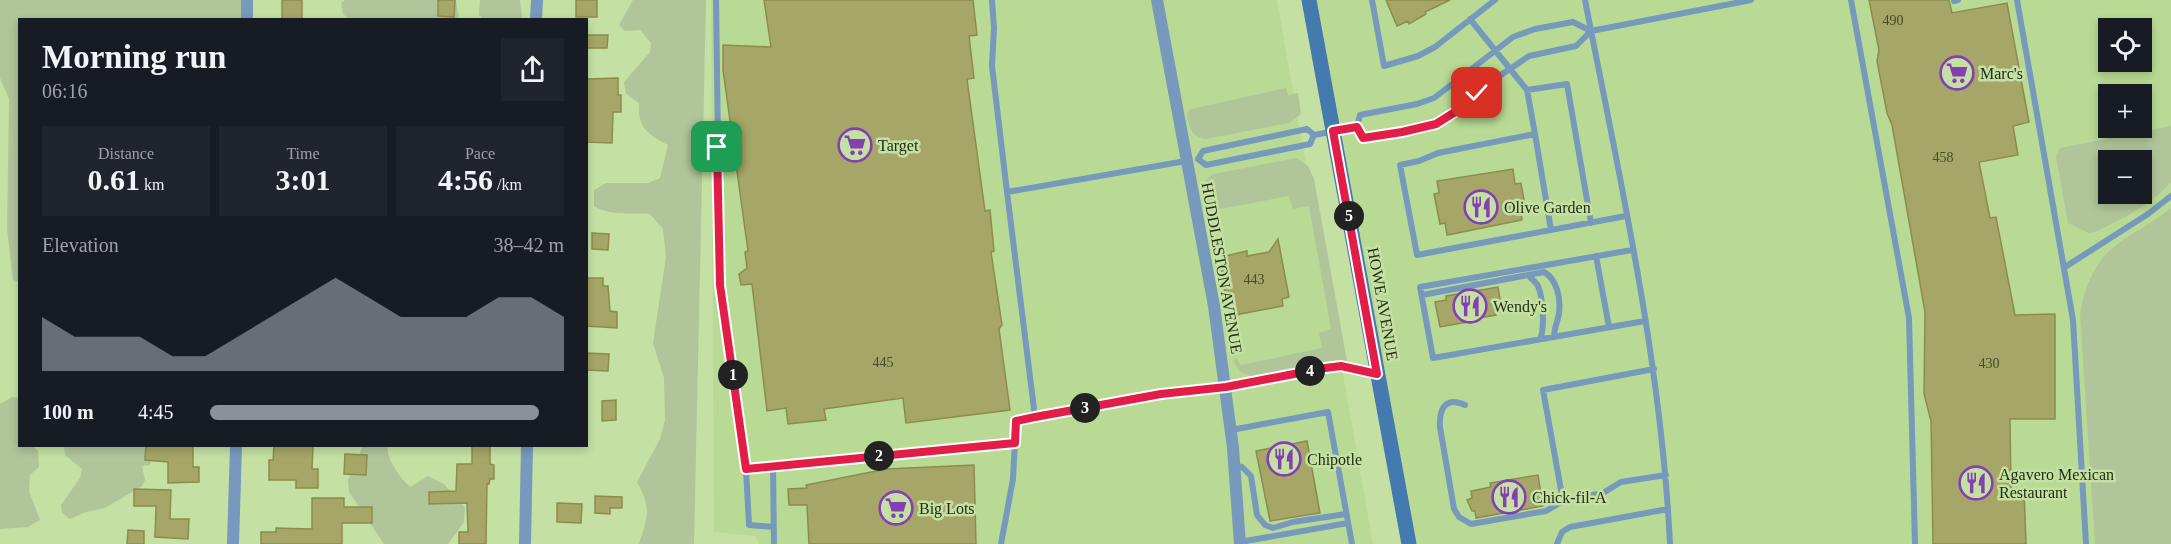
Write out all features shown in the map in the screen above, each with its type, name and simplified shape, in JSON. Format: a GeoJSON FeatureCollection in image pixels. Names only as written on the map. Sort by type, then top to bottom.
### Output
{"type":"FeatureCollection","features":[{"type":"Feature","properties":{"kind":"street"},"geometry":{"type":"LineString","coordinates":[[247,0],[247,18]]}},
{"type":"Feature","properties":{"kind":"street"},"geometry":{"type":"LineString","coordinates":[[536,18],[537,0]]}},
{"type":"Feature","properties":{"kind":"street","name":"HUDDLESTON AVENUE"},"geometry":{"type":"LineString","coordinates":[[1157,0],[1214,306],[1235,465],[1240,543]]}},
{"type":"Feature","properties":{"kind":"street","name":"HOWE AVENUE"},"geometry":{"type":"LineString","coordinates":[[1309,0],[1409,544]]}},
{"type":"Feature","properties":{"kind":"street"},"geometry":{"type":"LineString","coordinates":[[233,544],[236,447]]}},
{"type":"Feature","properties":{"kind":"street"},"geometry":{"type":"LineString","coordinates":[[525,544],[527,447]]}},
{"type":"Feature","properties":{"kind":"lane"},"geometry":{"type":"LineString","coordinates":[[716,0],[720,285],[746,469],[748,525],[774,526]]}},
{"type":"Feature","properties":{"kind":"lane"},"geometry":{"type":"LineString","coordinates":[[992,0],[994,28],[992,66],[1035,417]]}},
{"type":"Feature","properties":{"kind":"lane"},"geometry":{"type":"LineString","coordinates":[[1372,0],[1384,66],[1418,56],[1435,47],[1492,1]]}},
{"type":"Feature","properties":{"kind":"lane"},"geometry":{"type":"LineString","coordinates":[[1585,0],[1654,369],[1666,475],[1670,544]]}},
{"type":"Feature","properties":{"kind":"lane"},"geometry":{"type":"LineString","coordinates":[[1591,31],[1573,22],[1535,29],[1513,37],[1434,98],[1417,104],[1360,115],[1357,127],[1363,138],[1436,124],[1529,56],[1576,46],[1591,31],[1751,0]]}},
{"type":"Feature","properties":{"kind":"lane"},"geometry":{"type":"LineString","coordinates":[[1851,0],[1909,318],[1915,544]]}},
{"type":"Feature","properties":{"kind":"lane"},"geometry":{"type":"LineString","coordinates":[[2017,0],[2073,320],[2086,544]]}},
{"type":"Feature","properties":{"kind":"lane"},"geometry":{"type":"LineString","coordinates":[[1470,19],[1527,90],[1551,230]]}},
{"type":"Feature","properties":{"kind":"lane"},"geometry":{"type":"LineString","coordinates":[[1527,90],[1567,84],[1591,223]]}},
{"type":"Feature","properties":{"kind":"lane"},"geometry":{"type":"LineString","coordinates":[[1314,135],[1357,127]]}},
{"type":"Feature","properties":{"kind":"lane"},"geometry":{"type":"LineString","coordinates":[[1307,129],[1314,135],[1310,144],[1206,165],[1198,159],[1203,151],[1307,129]]}},
{"type":"Feature","properties":{"kind":"lane"},"geometry":{"type":"LineString","coordinates":[[1535,134],[1438,153],[1419,161],[1400,165],[1417,255],[1626,216]]}},
{"type":"Feature","properties":{"kind":"lane"},"geometry":{"type":"LineString","coordinates":[[1007,192],[1186,161]]}},
{"type":"Feature","properties":{"kind":"lane"},"geometry":{"type":"LineString","coordinates":[[2065,267],[2148,214],[2171,196]]}},
{"type":"Feature","properties":{"kind":"lane"},"geometry":{"type":"LineString","coordinates":[[1632,250],[1420,287],[1433,358],[1645,321]]}},
{"type":"Feature","properties":{"kind":"lane"},"geometry":{"type":"LineString","coordinates":[[1596,256],[1609,327]]}},
{"type":"Feature","properties":{"kind":"lane"},"geometry":{"type":"LineString","coordinates":[[1422,295],[1544,272],[1551,277],[1555,285],[1560,308],[1554,327],[1554,337]]}},
{"type":"Feature","properties":{"kind":"lane"},"geometry":{"type":"LineString","coordinates":[[1528,275],[1538,286],[1543,333],[1540,339]]}},
{"type":"Feature","properties":{"kind":"lane"},"geometry":{"type":"LineString","coordinates":[[1001,544],[1013,479],[1016,421],[1161,394],[1226,387],[1333,367],[1353,368],[1377,374]]}},
{"type":"Feature","properties":{"kind":"lane"},"geometry":{"type":"LineString","coordinates":[[1563,501],[1543,390],[1654,369]]}},
{"type":"Feature","properties":{"kind":"lane"},"geometry":{"type":"LineString","coordinates":[[1465,405],[1457,402],[1449,403],[1442,409],[1440,427],[1454,508],[1459,517],[1471,524],[1546,511],[1563,501],[1603,493],[1622,482],[1666,475]]}},
{"type":"Feature","properties":{"kind":"lane"},"geometry":{"type":"LineString","coordinates":[[1231,429],[1328,412],[1352,544]]}},
{"type":"Feature","properties":{"kind":"lane"},"geometry":{"type":"LineString","coordinates":[[746,469],[1015,443]]}},
{"type":"Feature","properties":{"kind":"lane"},"geometry":{"type":"LineString","coordinates":[[1235,465],[1242,467],[1251,476],[1257,515],[1265,525],[1273,528],[1293,522],[1346,514]]}},
{"type":"Feature","properties":{"kind":"lane"},"geometry":{"type":"LineString","coordinates":[[773,466],[774,544]]}},
{"type":"Feature","properties":{"kind":"lane"},"geometry":{"type":"LineString","coordinates":[[1557,544],[1562,532],[1570,527],[1668,509]]}},
{"type":"Feature","properties":{"kind":"lane"},"geometry":{"type":"LineString","coordinates":[[1240,543],[1348,523]]}},
{"type":"Feature","properties":{"kind":"shaded area"},"geometry":{"type":"Polygon","coordinates":[[[0,0],[247,0],[247,18],[18,18],[18,282],[13,280],[7,229],[9,99],[0,78],[0,0]]]}},
{"type":"Feature","properties":{"kind":"shaded area"},"geometry":{"type":"Polygon","coordinates":[[[345,0],[456,0],[459,18],[348,18],[343,14],[341,3],[345,0]]]}},
{"type":"Feature","properties":{"kind":"shaded area"},"geometry":{"type":"Polygon","coordinates":[[[480,0],[520,0],[522,18],[482,18],[479,15],[480,0]]]}},
{"type":"Feature","properties":{"kind":"shaded area"},"geometry":{"type":"Polygon","coordinates":[[[633,0],[706,0],[694,544],[639,544],[645,526],[647,506],[637,482],[660,439],[665,420],[664,378],[653,343],[666,257],[663,229],[650,214],[614,213],[594,206],[594,190],[606,183],[648,183],[660,178],[668,145],[645,129],[640,118],[639,103],[626,94],[624,82],[650,52],[651,43],[640,30],[625,31],[619,25],[633,0]]]}},
{"type":"Feature","properties":{"kind":"shaded area"},"geometry":{"type":"Polygon","coordinates":[[[711,0],[1277,0],[1373,544],[759,544],[755,536],[714,532],[711,0]]]}},
{"type":"Feature","properties":{"kind":"shaded area"},"geometry":{"type":"Polygon","coordinates":[[[1309,0],[2171,0],[2171,544],[1409,544],[1309,0]]]}},
{"type":"Feature","properties":{"kind":"shaded area"},"geometry":{"type":"Polygon","coordinates":[[[1286,88],[1288,95],[1298,93],[1301,114],[1289,123],[1205,139],[1193,133],[1187,113],[1191,109],[1286,88]]]}},
{"type":"Feature","properties":{"kind":"shaded area"},"geometry":{"type":"Polygon","coordinates":[[[2171,126],[2171,182],[2152,199],[2152,150],[2098,150],[2098,204],[2146,204],[2095,232],[2089,233],[2068,223],[2056,157],[2060,148],[2110,138],[2152,138],[2152,130],[2171,126]]]}},
{"type":"Feature","properties":{"kind":"shaded area"},"geometry":{"type":"Polygon","coordinates":[[[1296,158],[1308,166],[1314,179],[1347,361],[1338,360],[1252,377],[1239,371],[1233,360],[1236,358],[1241,365],[1322,348],[1319,333],[1331,329],[1309,206],[1293,209],[1289,196],[1210,211],[1210,224],[1203,204],[1204,184],[1213,174],[1296,158]]]}},
{"type":"Feature","properties":{"kind":"shaded area"},"geometry":{"type":"Polygon","coordinates":[[[2171,208],[2171,544],[2095,544],[2081,307],[2089,281],[2103,257],[2116,245],[2171,208]]]}},
{"type":"Feature","properties":{"kind":"shaded area"},"geometry":{"type":"Polygon","coordinates":[[[12,397],[18,398],[18,447],[34,447],[38,451],[39,467],[30,475],[29,491],[40,520],[28,527],[0,529],[0,404],[12,397]]]}},
{"type":"Feature","properties":{"kind":"shaded area"},"geometry":{"type":"Polygon","coordinates":[[[64,447],[154,447],[150,465],[142,466],[145,480],[142,486],[105,508],[86,512],[70,519],[62,513],[61,505],[80,478],[82,469],[65,455],[64,447]]]}},
{"type":"Feature","properties":{"kind":"shaded area"},"geometry":{"type":"Polygon","coordinates":[[[363,447],[388,447],[391,462],[410,487],[428,476],[444,484],[465,508],[464,522],[448,544],[384,544],[349,492],[348,480],[363,447]]]}},
{"type":"Feature","properties":{"kind":"building"},"geometry":{"type":"Polygon","coordinates":[[[282,0],[302,0],[302,18],[282,18],[282,0]]]}},
{"type":"Feature","properties":{"kind":"building"},"geometry":{"type":"Polygon","coordinates":[[[438,0],[455,0],[454,17],[438,16],[438,0]]]}},
{"type":"Feature","properties":{"kind":"building"},"geometry":{"type":"Polygon","coordinates":[[[576,0],[597,0],[597,17],[576,17],[576,0]]]}},
{"type":"Feature","properties":{"kind":"building","name":"Target"},"geometry":{"type":"Polygon","coordinates":[[[764,0],[973,0],[977,35],[969,36],[974,78],[967,79],[985,211],[990,210],[994,251],[991,252],[1002,325],[999,329],[1010,410],[906,423],[903,398],[824,409],[826,420],[788,424],[786,408],[767,411],[752,284],[741,285],[739,274],[747,268],[745,252],[748,251],[723,70],[723,45],[771,47],[764,0]]]}},
{"type":"Feature","properties":{"kind":"building"},"geometry":{"type":"Polygon","coordinates":[[[1386,0],[1450,0],[1425,12],[1426,14],[1409,24],[1408,21],[1397,26],[1386,0]]]}},
{"type":"Feature","properties":{"kind":"building"},"geometry":{"type":"Polygon","coordinates":[[[1869,0],[1949,0],[1952,13],[2007,3],[2029,122],[2013,126],[2018,155],[1979,162],[1990,218],[1996,217],[2015,315],[2055,314],[2055,419],[2010,419],[2011,490],[2024,489],[2026,544],[1933,544],[1931,421],[1924,394],[1925,312],[1892,125],[1887,113],[1877,61],[1879,50],[1869,0]]]}},
{"type":"Feature","properties":{"kind":"building"},"geometry":{"type":"Polygon","coordinates":[[[588,35],[608,35],[607,48],[588,48],[588,35]]]}},
{"type":"Feature","properties":{"kind":"building"},"geometry":{"type":"Polygon","coordinates":[[[618,78],[621,112],[613,112],[612,143],[588,142],[588,79],[618,78]]]}},
{"type":"Feature","properties":{"kind":"building","name":"Olive Garden"},"geometry":{"type":"Polygon","coordinates":[[[1513,169],[1515,184],[1521,183],[1526,212],[1521,213],[1522,220],[1447,235],[1445,223],[1440,224],[1434,194],[1439,193],[1437,181],[1513,169]]]}},
{"type":"Feature","properties":{"kind":"building"},"geometry":{"type":"Polygon","coordinates":[[[592,233],[609,234],[608,250],[592,249],[592,233]]]}},
{"type":"Feature","properties":{"kind":"building"},"geometry":{"type":"Polygon","coordinates":[[[1278,239],[1289,297],[1282,299],[1283,306],[1235,315],[1231,293],[1225,294],[1221,266],[1226,265],[1225,256],[1247,251],[1247,256],[1269,252],[1278,239]]]}},
{"type":"Feature","properties":{"kind":"building"},"geometry":{"type":"Polygon","coordinates":[[[588,278],[603,278],[603,286],[608,286],[610,311],[617,312],[617,328],[588,326],[588,278]]]}},
{"type":"Feature","properties":{"kind":"building"},"geometry":{"type":"Polygon","coordinates":[[[1498,287],[1502,312],[1473,319],[1473,321],[1440,327],[1435,302],[1446,300],[1446,296],[1498,287]]]}},
{"type":"Feature","properties":{"kind":"building"},"geometry":{"type":"Polygon","coordinates":[[[588,353],[609,354],[608,371],[588,370],[588,353]]]}},
{"type":"Feature","properties":{"kind":"building"},"geometry":{"type":"Polygon","coordinates":[[[616,400],[616,420],[602,421],[602,401],[616,400]]]}},
{"type":"Feature","properties":{"kind":"building"},"geometry":{"type":"Polygon","coordinates":[[[1307,441],[1320,513],[1270,521],[1256,451],[1307,441]]]}},
{"type":"Feature","properties":{"kind":"building"},"geometry":{"type":"Polygon","coordinates":[[[146,447],[193,447],[193,467],[199,467],[199,482],[168,483],[168,462],[145,460],[146,447]]]}},
{"type":"Feature","properties":{"kind":"building"},"geometry":{"type":"Polygon","coordinates":[[[274,447],[313,447],[312,469],[318,469],[318,488],[296,488],[296,480],[269,480],[269,460],[273,460],[274,447]]]}},
{"type":"Feature","properties":{"kind":"building"},"geometry":{"type":"Polygon","coordinates":[[[472,447],[490,447],[490,464],[494,465],[494,479],[490,479],[487,484],[486,544],[459,544],[459,532],[468,532],[467,503],[429,504],[429,492],[456,491],[457,464],[472,464],[472,447]]]}},
{"type":"Feature","properties":{"kind":"building"},"geometry":{"type":"Polygon","coordinates":[[[345,454],[367,455],[366,475],[344,474],[345,454]]]}},
{"type":"Feature","properties":{"kind":"building"},"geometry":{"type":"Polygon","coordinates":[[[974,465],[976,544],[809,544],[807,505],[789,505],[788,489],[807,488],[806,485],[886,469],[974,465]]]}},
{"type":"Feature","properties":{"kind":"building"},"geometry":{"type":"Polygon","coordinates":[[[1538,475],[1543,506],[1476,518],[1475,511],[1472,511],[1467,500],[1472,498],[1471,491],[1491,487],[1490,483],[1538,475]]]}},
{"type":"Feature","properties":{"kind":"building"},"geometry":{"type":"Polygon","coordinates":[[[134,489],[171,490],[170,519],[189,519],[188,539],[155,537],[156,506],[134,506],[134,489]]]}},
{"type":"Feature","properties":{"kind":"building"},"geometry":{"type":"Polygon","coordinates":[[[595,496],[622,497],[622,508],[610,508],[610,514],[595,513],[595,496]]]}},
{"type":"Feature","properties":{"kind":"building"},"geometry":{"type":"Polygon","coordinates":[[[312,498],[344,498],[344,507],[372,507],[372,523],[342,523],[342,544],[261,544],[261,532],[276,532],[276,528],[312,529],[312,498]]]}},
{"type":"Feature","properties":{"kind":"building"},"geometry":{"type":"Polygon","coordinates":[[[557,503],[582,504],[581,523],[557,522],[557,503]]]}},
{"type":"Feature","properties":{"kind":"building"},"geometry":{"type":"Polygon","coordinates":[[[128,530],[144,531],[144,544],[127,544],[128,530]]]}},
{"type":"Feature","properties":{"kind":"place","name":"Marc's"},"geometry":{"type":"Point","coordinates":[1957,73]}},
{"type":"Feature","properties":{"kind":"place","name":"Target"},"geometry":{"type":"Point","coordinates":[855,145]}},
{"type":"Feature","properties":{"kind":"place","name":"Olive Garden"},"geometry":{"type":"Point","coordinates":[1481,207]}},
{"type":"Feature","properties":{"kind":"place","name":"Wendy's"},"geometry":{"type":"Point","coordinates":[1470,306]}},
{"type":"Feature","properties":{"kind":"place","name":"Chipotle"},"geometry":{"type":"Point","coordinates":[1284,459]}},
{"type":"Feature","properties":{"kind":"place","name":"Agavero Mexican Restaurant"},"geometry":{"type":"Point","coordinates":[1976,483]}},
{"type":"Feature","properties":{"kind":"place","name":"Chick-fil-A"},"geometry":{"type":"Point","coordinates":[1509,497]}},
{"type":"Feature","properties":{"kind":"place","name":"Big Lots"},"geometry":{"type":"Point","coordinates":[896,508]}},
{"type":"Feature","properties":{"kind":"route"},"geometry":{"type":"LineString","coordinates":[[717,147],[720,285],[746,469],[1015,443],[1016,421],[1035,417],[1161,394],[1226,387],[1325,368],[1341,366],[1377,374],[1333,131],[1357,127],[1363,138],[1426,127],[1436,124],[1455,112],[1477,93]]}}]}
